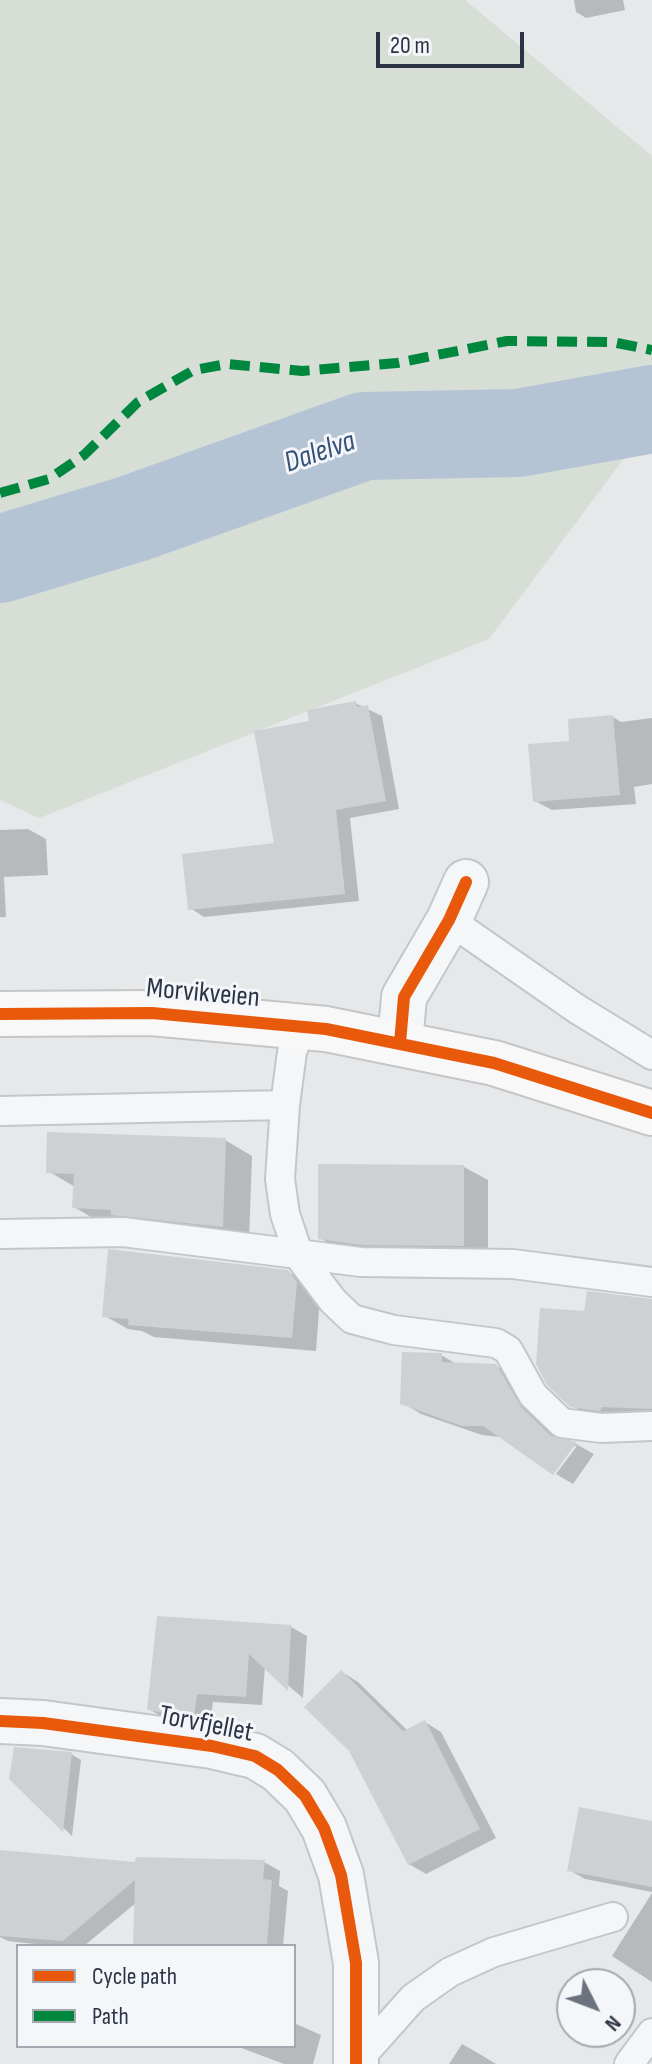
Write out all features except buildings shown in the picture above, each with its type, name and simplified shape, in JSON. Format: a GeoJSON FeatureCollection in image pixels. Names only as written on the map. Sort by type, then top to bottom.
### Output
{"type":"FeatureCollection","features":[{"type":"Feature","properties":{"kind":"main road","name":"Morvikveien"},"geometry":{"type":"LineString","coordinates":[[0,1014],[152,1013],[301,1027],[400,1043],[494,1063],[652,1113]]}},
{"type":"Feature","properties":{"kind":"street"},"geometry":{"type":"LineString","coordinates":[[400,1043],[404,997],[458,901]]}},
{"type":"Feature","properties":{"kind":"street","name":"Torvfjellet"},"geometry":{"type":"LineString","coordinates":[[0,1721],[43,1723],[212,1746],[255,1756],[278,1770],[305,1796],[324,1828],[341,1875],[356,1963],[356,2063]]}},
{"type":"Feature","properties":{"kind":"lane"},"geometry":{"type":"LineString","coordinates":[[458,901],[577,1009],[652,1055]]}},
{"type":"Feature","properties":{"kind":"lane"},"geometry":{"type":"LineString","coordinates":[[301,1027],[292,1052],[280,1179],[285,1214],[299,1256],[333,1301],[352,1319],[394,1330],[496,1343],[508,1350],[533,1395],[562,1423],[601,1428],[652,1426]]}},
{"type":"Feature","properties":{"kind":"lane"},"geometry":{"type":"LineString","coordinates":[[0,1111],[285,1105]]}},
{"type":"Feature","properties":{"kind":"lane"},"geometry":{"type":"LineString","coordinates":[[0,1234],[123,1232],[361,1262],[513,1264],[652,1282]]}},
{"type":"Feature","properties":{"kind":"lane"},"geometry":{"type":"LineString","coordinates":[[356,2063],[413,1998],[450,1972],[494,1952],[613,1917]]}},
{"type":"Feature","properties":{"kind":"lane"},"geometry":{"type":"LineString","coordinates":[[629,2064],[652,2033]]}},
{"type":"Feature","properties":{"kind":"shaded area"},"geometry":{"type":"Polygon","coordinates":[[[0,0],[465,0],[652,156],[652,421],[489,639],[39,818],[0,800],[0,0]]]}},
{"type":"Feature","properties":{"kind":"waterway","name":"Dalelva"},"geometry":{"type":"LineString","coordinates":[[0,559],[132,519],[364,436],[518,433],[652,409]]}},
{"type":"Feature","properties":{"kind":"marked path"},"geometry":{"type":"LineString","coordinates":[[0,493],[49,479],[84,455],[138,402],[194,370],[227,364],[302,371],[397,363],[507,341],[612,342],[652,350]]}},
{"type":"Feature","properties":{"kind":"cycle path"},"geometry":{"type":"LineString","coordinates":[[400,1043],[404,997],[449,920],[466,882]]}},
{"type":"Feature","properties":{"kind":"cycle path"},"geometry":{"type":"LineString","coordinates":[[0,1014],[152,1013],[326,1029],[494,1063],[652,1113]]}},
{"type":"Feature","properties":{"kind":"cycle path"},"geometry":{"type":"LineString","coordinates":[[0,1721],[43,1723],[212,1746],[255,1756],[278,1770],[305,1796],[324,1828],[341,1875],[356,1963],[356,2064]]}}]}
